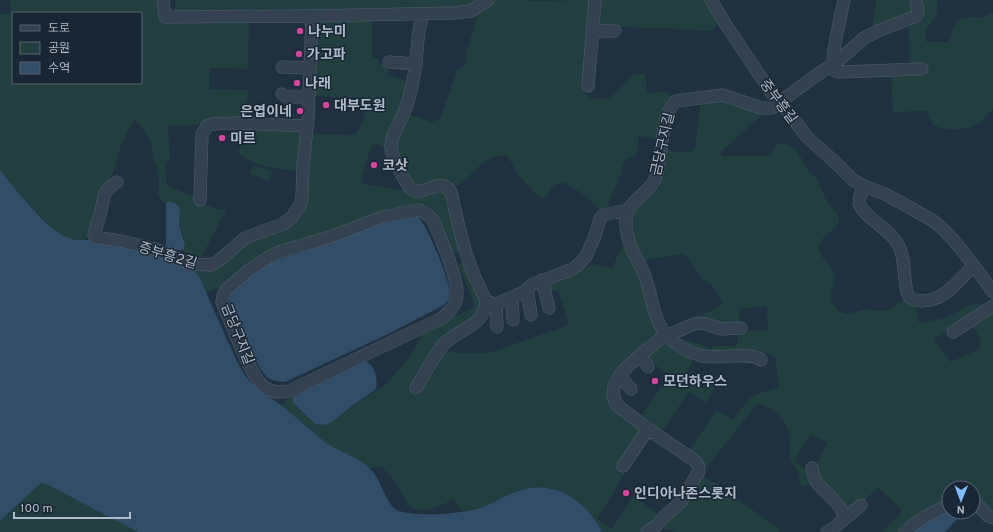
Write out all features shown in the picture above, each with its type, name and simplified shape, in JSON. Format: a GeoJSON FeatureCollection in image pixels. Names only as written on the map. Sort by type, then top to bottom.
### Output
{"type":"FeatureCollection","features":[{"type":"Feature","properties":{"kind":"street"},"geometry":{"type":"LineString","coordinates":[[163,0],[165,17],[454,13],[471,11],[488,0]]}},
{"type":"Feature","properties":{"kind":"street"},"geometry":{"type":"LineString","coordinates":[[588,86],[595,0]]}},
{"type":"Feature","properties":{"kind":"street","name":"중부흥길"},"geometry":{"type":"LineString","coordinates":[[712,0],[726,25],[775,98],[785,108],[807,137],[836,162],[853,180],[887,195],[936,222],[948,233],[993,292]]}},
{"type":"Feature","properties":{"kind":"street"},"geometry":{"type":"LineString","coordinates":[[844,0],[832,58],[834,70],[840,72],[922,69]]}},
{"type":"Feature","properties":{"kind":"street","name":"금당구지길"},"geometry":{"type":"LineString","coordinates":[[628,210],[655,179],[667,116],[669,109],[676,101],[723,95],[767,109],[772,108],[832,64],[864,38],[878,30],[916,16],[918,12],[916,0]]}},
{"type":"Feature","properties":{"kind":"street"},"geometry":{"type":"LineString","coordinates":[[424,14],[418,31],[416,64],[405,109],[391,146],[392,152],[408,185],[412,190],[418,191],[443,185],[448,187],[452,192],[457,221],[471,268],[493,305],[491,325]]}},
{"type":"Feature","properties":{"kind":"street","name":"중부흥2길"},"geometry":{"type":"LineString","coordinates":[[117,182],[107,190],[102,197],[101,210],[94,235],[95,237],[155,249],[192,264],[210,266],[218,262],[245,238],[283,224],[292,217],[301,203],[302,195],[308,126],[312,16]]}},
{"type":"Feature","properties":{"kind":"street"},"geometry":{"type":"LineString","coordinates":[[592,31],[615,31]]}},
{"type":"Feature","properties":{"kind":"street"},"geometry":{"type":"LineString","coordinates":[[389,62],[416,64]]}},
{"type":"Feature","properties":{"kind":"street"},"geometry":{"type":"LineString","coordinates":[[282,67],[310,68]]}},
{"type":"Feature","properties":{"kind":"street"},"geometry":{"type":"LineString","coordinates":[[282,94],[287,97],[309,98]]}},
{"type":"Feature","properties":{"kind":"street"},"geometry":{"type":"LineString","coordinates":[[200,200],[202,134],[206,126],[213,124],[236,123],[308,126]]}},
{"type":"Feature","properties":{"kind":"street"},"geometry":{"type":"LineString","coordinates":[[864,186],[859,204],[870,218],[887,231],[898,245],[904,264],[907,295],[910,298],[916,301],[922,301],[942,295],[973,266]]}},
{"type":"Feature","properties":{"kind":"street"},"geometry":{"type":"LineString","coordinates":[[416,388],[443,346],[456,334],[472,326],[481,317],[484,311],[493,305],[524,292],[533,284],[573,269],[581,262],[595,236],[600,219],[603,215],[628,210],[626,222],[631,249],[642,268],[658,320],[666,335],[687,350],[698,355],[716,357],[753,356],[761,360]]}},
{"type":"Feature","properties":{"kind":"street","name":"금당구지길"},"geometry":{"type":"LineString","coordinates":[[408,211],[423,211],[429,215],[433,220],[449,260],[457,289],[457,300],[452,310],[442,318],[296,388],[281,392],[272,391],[263,386],[257,379],[222,302],[223,295],[231,285],[249,270],[279,252],[333,236],[367,222],[408,211]]}},
{"type":"Feature","properties":{"kind":"street"},"geometry":{"type":"LineString","coordinates":[[449,260],[466,253]]}},
{"type":"Feature","properties":{"kind":"street"},"geometry":{"type":"LineString","coordinates":[[542,280],[549,308]]}},
{"type":"Feature","properties":{"kind":"street"},"geometry":{"type":"LineString","coordinates":[[528,289],[531,314]]}},
{"type":"Feature","properties":{"kind":"street"},"geometry":{"type":"LineString","coordinates":[[512,297],[513,320]]}},
{"type":"Feature","properties":{"kind":"street"},"geometry":{"type":"LineString","coordinates":[[953,332],[993,306]]}},
{"type":"Feature","properties":{"kind":"street"},"geometry":{"type":"LineString","coordinates":[[647,532],[656,526],[681,502],[699,471],[698,463],[623,411],[614,401],[613,387],[620,376],[640,355],[652,344],[666,335],[696,323],[706,324],[721,329],[740,328]]}},
{"type":"Feature","properties":{"kind":"street"},"geometry":{"type":"LineString","coordinates":[[640,355],[648,367]]}},
{"type":"Feature","properties":{"kind":"street"},"geometry":{"type":"LineString","coordinates":[[620,376],[631,389]]}},
{"type":"Feature","properties":{"kind":"street"},"geometry":{"type":"LineString","coordinates":[[623,466],[648,429]]}},
{"type":"Feature","properties":{"kind":"street"},"geometry":{"type":"LineString","coordinates":[[812,468],[813,476],[818,485],[838,504],[842,512],[842,521]]}},
{"type":"Feature","properties":{"kind":"street"},"geometry":{"type":"LineString","coordinates":[[827,532],[861,505]]}},
{"type":"Feature","properties":{"kind":"street"},"geometry":{"type":"LineString","coordinates":[[905,532],[925,515],[941,508]]}},
{"type":"Feature","properties":{"kind":"street"},"geometry":{"type":"LineString","coordinates":[[981,509],[988,516],[993,518]]}},
{"type":"Feature","properties":{"kind":"green space"},"geometry":{"type":"Polygon","coordinates":[[[10,0],[160,0],[162,17],[249,19],[248,69],[210,68],[209,89],[248,90],[246,120],[205,121],[198,125],[168,126],[170,161],[165,162],[167,186],[190,195],[196,195],[203,204],[221,210],[226,208],[201,258],[181,250],[184,249],[185,245],[180,226],[167,202],[166,204],[162,202],[158,195],[159,184],[157,166],[153,160],[151,143],[141,126],[134,120],[121,145],[114,170],[107,186],[91,235],[85,240],[76,240],[66,237],[54,230],[21,196],[0,170],[0,14],[10,14],[10,0]]]}},
{"type":"Feature","properties":{"kind":"green space"},"geometry":{"type":"Polygon","coordinates":[[[175,0],[486,0],[471,10],[175,16],[175,0]]]}},
{"type":"Feature","properties":{"kind":"green space"},"geometry":{"type":"Polygon","coordinates":[[[491,0],[592,0],[585,94],[591,99],[605,99],[611,97],[634,74],[644,74],[648,93],[668,92],[672,97],[661,140],[639,136],[636,157],[628,158],[624,162],[617,186],[613,191],[606,211],[602,212],[582,194],[569,185],[563,183],[559,183],[552,188],[543,199],[540,198],[518,175],[507,155],[498,156],[485,162],[458,186],[448,183],[428,186],[412,186],[397,154],[396,140],[408,114],[432,122],[440,119],[457,71],[467,63],[465,57],[478,12],[491,0]]]}},
{"type":"Feature","properties":{"kind":"green space"},"geometry":{"type":"Polygon","coordinates":[[[598,0],[708,0],[720,22],[713,29],[708,31],[664,28],[599,27],[598,0]]]}},
{"type":"Feature","properties":{"kind":"green space"},"geometry":{"type":"Polygon","coordinates":[[[876,0],[913,0],[916,10],[872,30],[876,0]]]}},
{"type":"Feature","properties":{"kind":"green space"},"geometry":{"type":"Polygon","coordinates":[[[918,0],[937,0],[938,5],[937,13],[934,19],[926,29],[926,42],[949,42],[955,25],[961,19],[970,17],[980,18],[993,13],[993,109],[980,123],[976,125],[964,129],[944,129],[932,123],[927,111],[893,112],[891,77],[927,76],[927,63],[910,63],[908,22],[918,0]]]}},
{"type":"Feature","properties":{"kind":"green space"},"geometry":{"type":"Polygon","coordinates":[[[372,20],[372,57],[379,59],[379,64],[388,64],[389,75],[409,82],[387,155],[382,146],[372,145],[361,179],[363,184],[402,190],[446,188],[460,251],[454,253],[451,251],[438,214],[433,209],[427,206],[413,205],[274,249],[246,264],[224,286],[206,292],[200,278],[188,266],[197,268],[297,213],[310,134],[353,135],[357,133],[365,117],[356,98],[311,96],[316,21],[372,20]]]}},
{"type":"Feature","properties":{"kind":"green space"},"geometry":{"type":"Polygon","coordinates":[[[721,97],[763,114],[721,152],[721,155],[767,156],[771,154],[776,145],[780,143],[789,145],[797,151],[808,170],[817,179],[826,200],[839,217],[837,226],[822,240],[819,249],[821,255],[833,270],[835,278],[831,293],[831,300],[840,311],[846,314],[864,309],[883,311],[893,307],[904,299],[915,304],[919,323],[947,317],[970,305],[974,304],[986,306],[934,339],[951,362],[979,349],[979,339],[970,324],[993,308],[993,516],[981,505],[981,480],[941,480],[941,507],[902,532],[882,532],[901,513],[901,509],[878,488],[865,500],[850,509],[847,509],[824,484],[816,467],[827,442],[811,435],[795,459],[796,462],[806,470],[811,484],[805,487],[801,486],[798,471],[790,461],[790,436],[785,422],[773,410],[758,403],[705,469],[703,462],[689,450],[717,410],[732,420],[751,397],[753,398],[754,395],[779,388],[775,357],[767,353],[698,351],[675,337],[711,348],[716,346],[736,346],[738,335],[745,331],[768,330],[767,307],[740,308],[739,323],[719,324],[696,318],[720,306],[722,303],[715,290],[709,283],[703,280],[686,256],[683,254],[646,260],[643,262],[634,249],[630,211],[664,150],[685,152],[692,150],[695,147],[701,101],[721,97]]]}},
{"type":"Feature","properties":{"kind":"green space"},"geometry":{"type":"Polygon","coordinates":[[[240,129],[302,130],[301,171],[259,165],[244,158],[239,153],[240,129]]]}},
{"type":"Feature","properties":{"kind":"green space"},"geometry":{"type":"Polygon","coordinates":[[[253,165],[273,171],[269,181],[250,174],[253,165]]]}},
{"type":"Feature","properties":{"kind":"green space"},"geometry":{"type":"Polygon","coordinates":[[[624,246],[627,246],[640,268],[660,334],[658,338],[643,349],[609,383],[609,403],[613,410],[640,427],[642,432],[619,468],[625,473],[597,519],[612,529],[633,496],[658,514],[659,519],[644,532],[602,532],[596,521],[579,503],[558,490],[546,487],[522,489],[494,503],[464,511],[457,506],[454,499],[443,505],[430,509],[417,509],[407,503],[396,483],[382,467],[369,468],[358,460],[339,451],[325,442],[281,405],[287,399],[296,395],[293,400],[297,408],[315,424],[325,424],[341,415],[376,390],[383,387],[412,354],[420,339],[421,331],[475,307],[459,265],[461,262],[468,264],[478,286],[481,302],[480,309],[477,316],[471,322],[455,332],[436,350],[412,390],[418,397],[435,364],[441,356],[447,352],[489,353],[569,325],[558,290],[548,293],[546,283],[593,264],[612,269],[618,254],[624,246]]]}},
{"type":"Feature","properties":{"kind":"green space"},"geometry":{"type":"Polygon","coordinates":[[[664,340],[694,359],[686,375],[705,390],[716,375],[720,377],[706,403],[689,392],[662,431],[641,416],[669,375],[646,359],[652,349],[664,340]]]}},
{"type":"Feature","properties":{"kind":"green space"},"geometry":{"type":"Polygon","coordinates":[[[702,475],[773,524],[781,532],[678,532],[664,529],[662,527],[702,475]]]}},
{"type":"Feature","properties":{"kind":"green space"},"geometry":{"type":"Polygon","coordinates":[[[41,483],[46,484],[138,532],[0,532],[0,521],[41,483]]]}},
{"type":"Feature","properties":{"kind":"water"},"geometry":{"type":"Polygon","coordinates":[[[0,170],[42,219],[54,230],[66,237],[76,240],[107,240],[185,264],[194,270],[200,278],[237,361],[251,383],[281,405],[325,442],[364,464],[377,478],[390,504],[394,508],[399,511],[417,514],[462,512],[491,504],[521,490],[534,487],[546,488],[569,496],[579,503],[596,521],[602,532],[138,532],[46,484],[41,483],[0,521],[0,170]]]}},
{"type":"Feature","properties":{"kind":"water"},"geometry":{"type":"Polygon","coordinates":[[[170,201],[178,205],[180,208],[179,226],[185,244],[184,249],[182,250],[172,249],[166,246],[166,204],[170,201]]]}},
{"type":"Feature","properties":{"kind":"water"},"geometry":{"type":"Polygon","coordinates":[[[416,215],[426,228],[446,277],[450,294],[446,303],[388,334],[285,382],[270,379],[259,366],[242,330],[229,299],[232,290],[242,284],[254,272],[274,261],[333,242],[384,222],[416,215]]]}},
{"type":"Feature","properties":{"kind":"water"},"geometry":{"type":"Polygon","coordinates":[[[363,361],[367,362],[375,372],[376,389],[330,423],[324,425],[315,424],[293,403],[293,397],[301,392],[363,361]]]}},
{"type":"Feature","properties":{"kind":"water"},"geometry":{"type":"Polygon","coordinates":[[[941,514],[941,520],[956,520],[945,532],[911,532],[941,514]]]}},
{"type":"Feature","properties":{"kind":"place","name":"나누미"},"geometry":{"type":"Point","coordinates":[300,31]}},
{"type":"Feature","properties":{"kind":"place","name":"가고파"},"geometry":{"type":"Point","coordinates":[299,54]}},
{"type":"Feature","properties":{"kind":"place","name":"나래"},"geometry":{"type":"Point","coordinates":[297,83]}},
{"type":"Feature","properties":{"kind":"place","name":"대부도원"},"geometry":{"type":"Point","coordinates":[326,105]}},
{"type":"Feature","properties":{"kind":"place","name":"은엽이네"},"geometry":{"type":"Point","coordinates":[300,111]}},
{"type":"Feature","properties":{"kind":"place","name":"미르"},"geometry":{"type":"Point","coordinates":[222,138]}},
{"type":"Feature","properties":{"kind":"place","name":"코삿"},"geometry":{"type":"Point","coordinates":[374,165]}},
{"type":"Feature","properties":{"kind":"place","name":"모던하우스"},"geometry":{"type":"Point","coordinates":[655,381]}},
{"type":"Feature","properties":{"kind":"place","name":"인디아나존스롯지"},"geometry":{"type":"Point","coordinates":[626,493]}}]}
